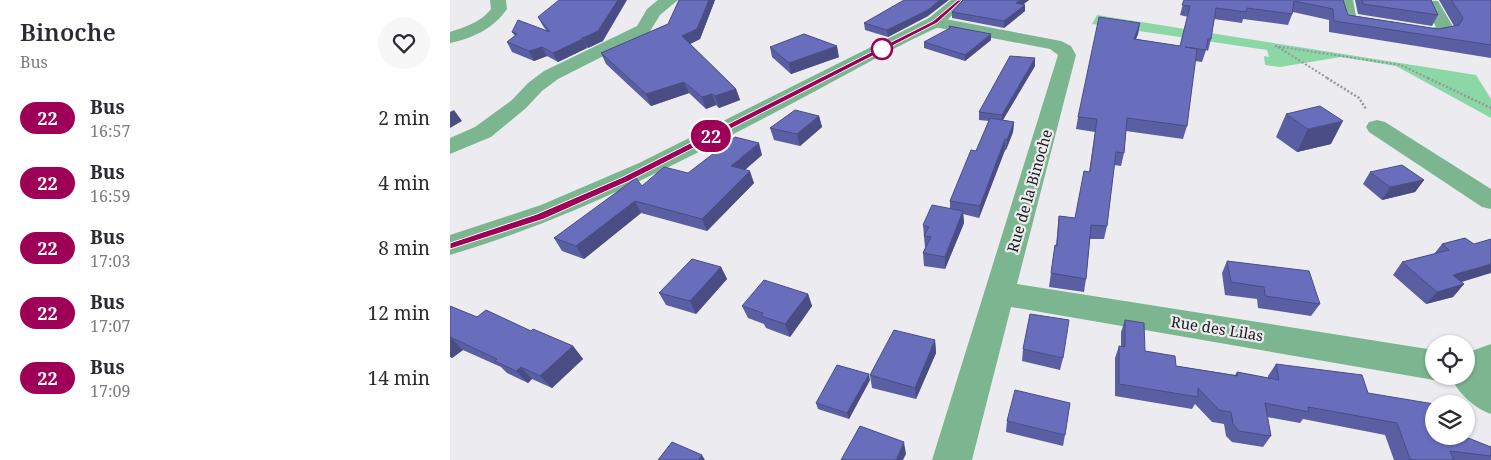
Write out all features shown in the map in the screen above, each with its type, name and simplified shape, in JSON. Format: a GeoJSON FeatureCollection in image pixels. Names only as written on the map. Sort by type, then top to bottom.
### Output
{"type":"FeatureCollection","features":[{"type":"Feature","properties":{"kind":"street"},"geometry":{"type":"LineString","coordinates":[[450,38],[471,30],[496,15],[500,10],[498,0]]}},
{"type":"Feature","properties":{"kind":"street"},"geometry":{"type":"LineString","coordinates":[[450,147],[483,132],[519,104],[535,87],[551,75],[642,29],[653,12],[660,5],[670,0]]}},
{"type":"Feature","properties":{"kind":"street"},"geometry":{"type":"LineString","coordinates":[[450,245],[540,216],[626,179],[935,22],[960,0]]}},
{"type":"Feature","properties":{"kind":"street"},"geometry":{"type":"LineString","coordinates":[[1340,0],[1345,0],[1349,20],[1432,33],[1446,30],[1446,13],[1432,4],[1411,0]]}},
{"type":"Feature","properties":{"kind":"street","name":"Rue de la Binoche"},"geometry":{"type":"LineString","coordinates":[[935,22],[1055,45],[1065,50],[1067,56],[1001,294],[952,460]]}},
{"type":"Feature","properties":{"kind":"street"},"geometry":{"type":"LineString","coordinates":[[1377,127],[1491,201]]}},
{"type":"Feature","properties":{"kind":"street","name":"Rue des Lilas"},"geometry":{"type":"LineString","coordinates":[[1001,294],[1425,364]]}},
{"type":"Feature","properties":{"kind":"street"},"geometry":{"type":"LineString","coordinates":[[1475,364],[1491,358]]}},
{"type":"Feature","properties":{"kind":"street"},"geometry":{"type":"LineString","coordinates":[[1475,382],[1491,398]]}},
{"type":"Feature","properties":{"kind":"path"},"geometry":{"type":"LineString","coordinates":[[1377,127],[1359,98],[1275,46],[1401,65],[1491,108]]}},
{"type":"Feature","properties":{"kind":"green space"},"geometry":{"type":"Polygon","coordinates":[[[1097,15],[1476,75],[1491,99],[1491,118],[1396,66],[1341,57],[1280,67],[1265,65],[1264,56],[1269,57],[1267,50],[1092,24],[1097,15]]]}},
{"type":"Feature","properties":{"kind":"building"},"geometry":{"type":"Polygon","coordinates":[[[559,0],[618,0],[598,31],[582,37],[583,39],[553,53],[542,47],[529,51],[507,42],[517,34],[512,32],[518,20],[550,32],[538,17],[559,0]]]}},
{"type":"Feature","properties":{"kind":"building"},"geometry":{"type":"Polygon","coordinates":[[[679,0],[709,0],[697,29],[682,36],[736,89],[715,96],[712,94],[702,97],[684,82],[646,94],[601,53],[668,24],[679,0]]]}},
{"type":"Feature","properties":{"kind":"building"},"geometry":{"type":"Polygon","coordinates":[[[904,0],[940,0],[928,10],[887,30],[864,23],[904,0]]]}},
{"type":"Feature","properties":{"kind":"building"},"geometry":{"type":"Polygon","coordinates":[[[963,0],[1021,0],[1016,3],[1025,5],[1004,21],[952,12],[963,0]]]}},
{"type":"Feature","properties":{"kind":"building"},"geometry":{"type":"Polygon","coordinates":[[[1184,0],[1343,0],[1348,15],[1438,29],[1459,25],[1463,18],[1451,0],[1491,0],[1491,45],[1334,21],[1333,9],[1294,1],[1292,14],[1247,8],[1246,12],[1216,8],[1211,39],[1208,39],[1206,50],[1185,47],[1197,49],[1187,126],[1127,118],[1124,153],[1116,152],[1107,226],[1091,225],[1086,279],[1051,273],[1055,245],[1057,246],[1059,216],[1075,218],[1084,171],[1090,172],[1097,119],[1078,117],[1099,17],[1140,23],[1134,39],[1180,46],[1190,6],[1182,5],[1184,0]]]}},
{"type":"Feature","properties":{"kind":"building"},"geometry":{"type":"Polygon","coordinates":[[[1362,0],[1431,0],[1438,15],[1363,4],[1362,0]]]}},
{"type":"Feature","properties":{"kind":"building"},"geometry":{"type":"Polygon","coordinates":[[[949,26],[991,34],[965,55],[924,42],[950,28],[949,26]]]}},
{"type":"Feature","properties":{"kind":"building"},"geometry":{"type":"Polygon","coordinates":[[[804,34],[837,46],[789,63],[770,47],[804,34]]]}},
{"type":"Feature","properties":{"kind":"building"},"geometry":{"type":"Polygon","coordinates":[[[1010,56],[1035,58],[1002,115],[979,112],[1010,56]]]}},
{"type":"Feature","properties":{"kind":"building"},"geometry":{"type":"Polygon","coordinates":[[[1320,106],[1343,121],[1308,129],[1286,114],[1320,106]]]}},
{"type":"Feature","properties":{"kind":"building"},"geometry":{"type":"Polygon","coordinates":[[[795,110],[819,116],[797,134],[770,128],[795,110]]]}},
{"type":"Feature","properties":{"kind":"building"},"geometry":{"type":"Polygon","coordinates":[[[990,118],[1014,122],[1007,140],[1005,139],[980,206],[950,201],[971,150],[976,151],[990,118]]]}},
{"type":"Feature","properties":{"kind":"building"},"geometry":{"type":"Polygon","coordinates":[[[735,137],[759,143],[731,166],[750,171],[702,219],[635,201],[576,246],[554,238],[636,178],[642,186],[664,167],[688,173],[735,137]]]}},
{"type":"Feature","properties":{"kind":"building"},"geometry":{"type":"Polygon","coordinates":[[[1402,165],[1424,180],[1390,187],[1370,172],[1402,165]]]}},
{"type":"Feature","properties":{"kind":"building"},"geometry":{"type":"Polygon","coordinates":[[[932,205],[963,211],[945,257],[923,253],[931,237],[924,236],[929,227],[923,225],[932,205]]]}},
{"type":"Feature","properties":{"kind":"building"},"geometry":{"type":"Polygon","coordinates":[[[1465,238],[1474,244],[1491,239],[1491,264],[1453,275],[1464,284],[1437,292],[1402,262],[1449,250],[1442,244],[1465,238]]]}},
{"type":"Feature","properties":{"kind":"building"},"geometry":{"type":"Polygon","coordinates":[[[692,259],[721,267],[690,301],[659,293],[692,259]]]}},
{"type":"Feature","properties":{"kind":"building"},"geometry":{"type":"Polygon","coordinates":[[[1227,261],[1309,271],[1320,304],[1265,296],[1264,287],[1231,282],[1227,261]]]}},
{"type":"Feature","properties":{"kind":"building"},"geometry":{"type":"Polygon","coordinates":[[[764,280],[808,294],[785,324],[761,316],[763,313],[742,306],[764,280]]]}},
{"type":"Feature","properties":{"kind":"building"},"geometry":{"type":"Polygon","coordinates":[[[450,306],[477,317],[486,310],[531,331],[533,329],[573,346],[540,376],[521,367],[516,371],[495,361],[497,359],[450,337],[450,306]]]}},
{"type":"Feature","properties":{"kind":"building"},"geometry":{"type":"Polygon","coordinates":[[[1030,314],[1069,320],[1063,358],[1023,349],[1030,314]]]}},
{"type":"Feature","properties":{"kind":"building"},"geometry":{"type":"Polygon","coordinates":[[[1125,320],[1144,323],[1145,351],[1175,356],[1176,366],[1238,376],[1237,372],[1279,380],[1276,364],[1362,375],[1368,393],[1425,402],[1425,445],[1475,445],[1475,441],[1491,447],[1491,456],[1450,451],[1454,460],[1410,459],[1397,423],[1308,407],[1309,412],[1265,403],[1271,436],[1239,431],[1233,424],[1231,412],[1219,410],[1198,388],[1198,397],[1119,384],[1119,346],[1125,347],[1125,320]]]}},
{"type":"Feature","properties":{"kind":"building"},"geometry":{"type":"Polygon","coordinates":[[[894,330],[935,340],[915,388],[870,375],[894,330]]]}},
{"type":"Feature","properties":{"kind":"building"},"geometry":{"type":"Polygon","coordinates":[[[837,365],[869,374],[847,413],[816,403],[837,365]]]}},
{"type":"Feature","properties":{"kind":"building"},"geometry":{"type":"Polygon","coordinates":[[[1015,390],[1070,403],[1065,435],[1007,421],[1015,390]]]}},
{"type":"Feature","properties":{"kind":"building"},"geometry":{"type":"Polygon","coordinates":[[[860,426],[904,442],[896,460],[841,460],[860,426]]]}},
{"type":"Feature","properties":{"kind":"building"},"geometry":{"type":"Polygon","coordinates":[[[672,442],[702,455],[698,460],[658,460],[672,442]]]}},
{"type":"Feature","properties":{"kind":"bus line","name":"22"},"geometry":{"type":"LineString","coordinates":[[450,245],[486,235],[540,216],[626,179],[935,22],[959,0]]}}]}
